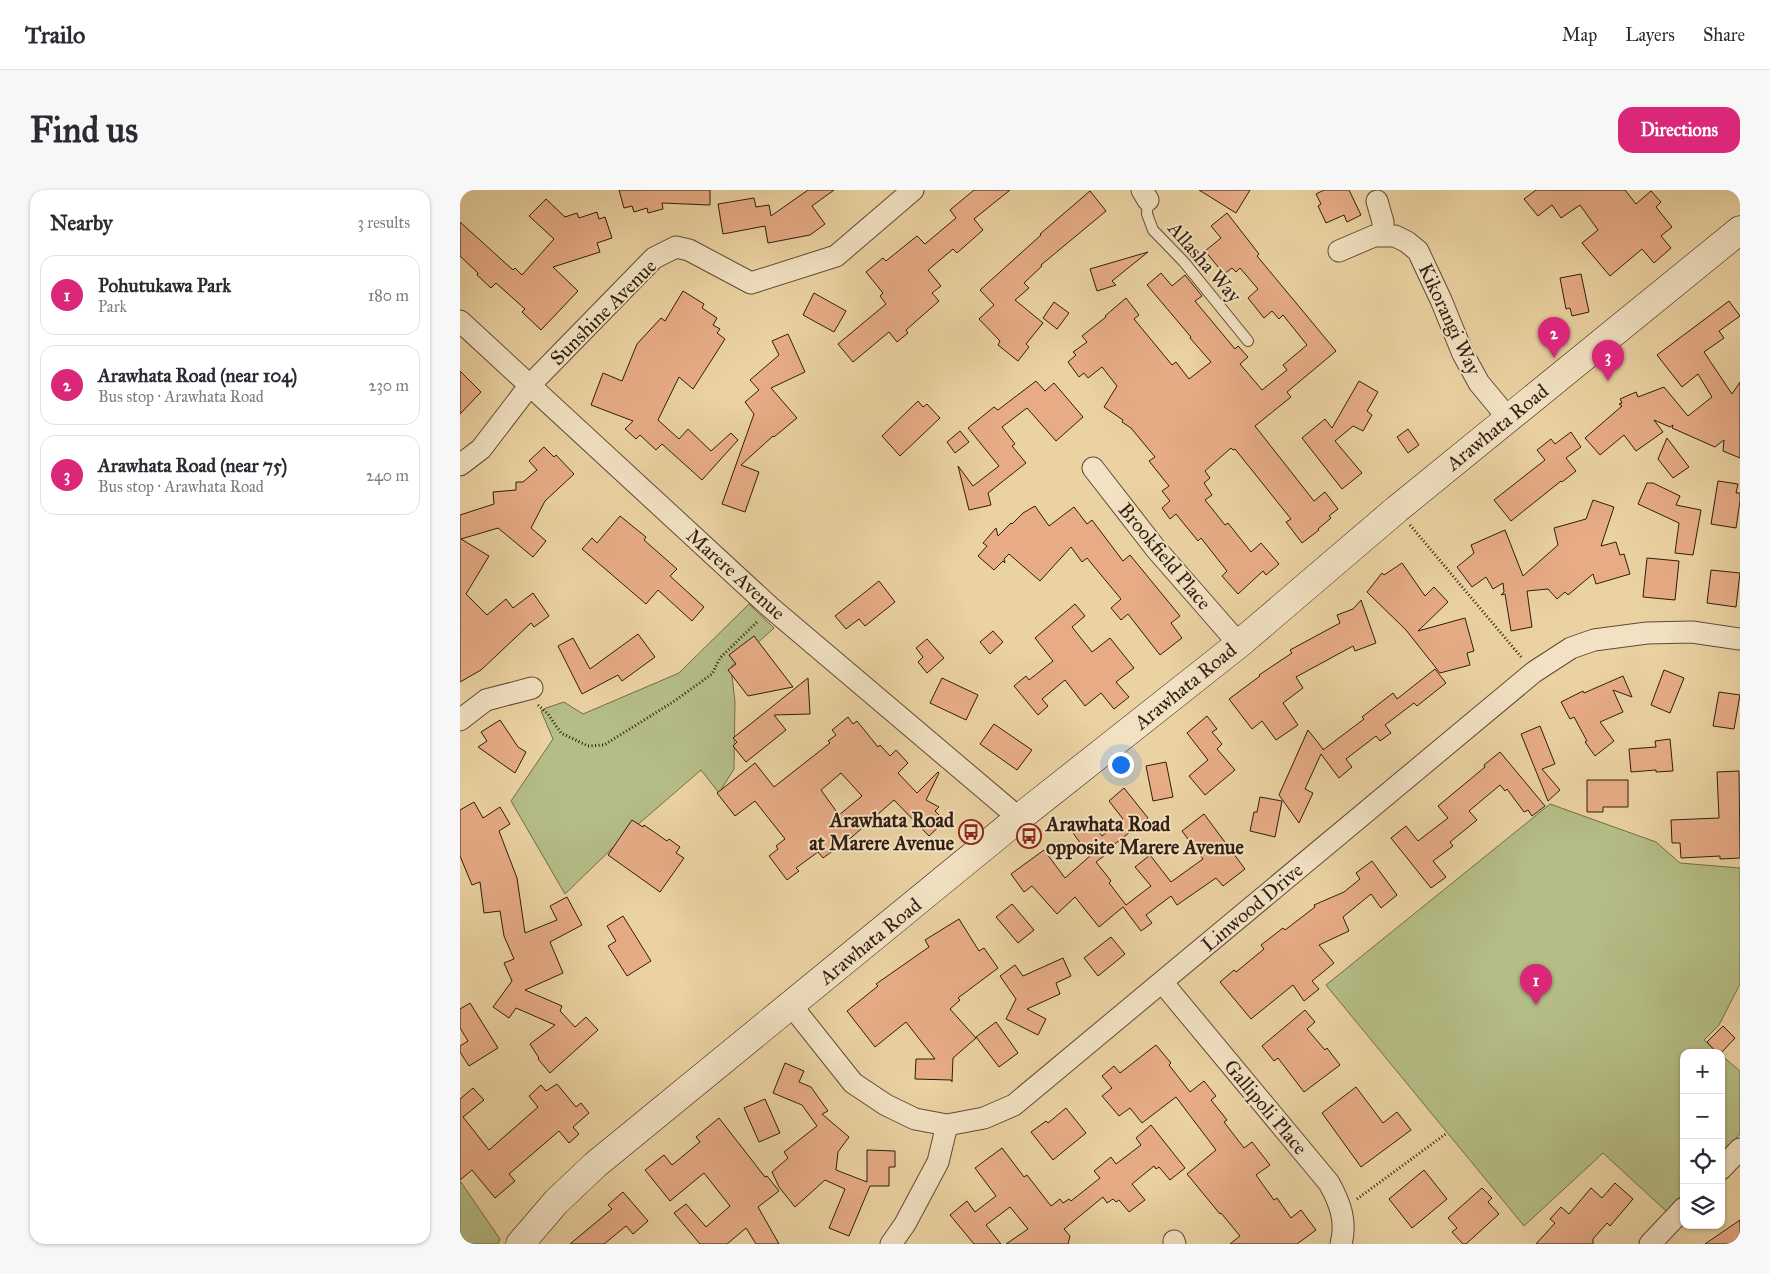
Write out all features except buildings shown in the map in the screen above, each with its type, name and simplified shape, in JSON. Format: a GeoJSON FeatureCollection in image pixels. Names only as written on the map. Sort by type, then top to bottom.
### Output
{"type":"FeatureCollection","features":[{"type":"Feature","properties":{"kind":"main road","name":"Arawhata Road"},"geometry":{"type":"LineString","coordinates":[[520,1244],[556,1202],[595,1165],[1019,818],[1239,644],[1397,509],[1740,230]]}},
{"type":"Feature","properties":{"kind":"street","name":"Sunshine Avenue"},"geometry":{"type":"LineString","coordinates":[[460,465],[481,449],[530,385],[654,258],[676,247],[689,250],[751,283],[836,256],[913,190]]}},
{"type":"Feature","properties":{"kind":"street"},"geometry":{"type":"LineString","coordinates":[[1377,201],[1383,222],[1383,236]]}},
{"type":"Feature","properties":{"kind":"street","name":"Kikorangi Way"},"geometry":{"type":"LineString","coordinates":[[1339,251],[1374,236],[1395,236],[1407,242],[1418,251],[1463,354],[1479,383],[1508,418]]}},
{"type":"Feature","properties":{"kind":"street","name":"Marere Avenue"},"geometry":{"type":"LineString","coordinates":[[460,321],[770,607],[1019,818]]}},
{"type":"Feature","properties":{"kind":"street","name":"Brookfield Place"},"geometry":{"type":"LineString","coordinates":[[1093,468],[1156,549],[1239,644]]}},
{"type":"Feature","properties":{"kind":"street","name":"Linwood Drive"},"geometry":{"type":"LineString","coordinates":[[791,1005],[853,1083],[886,1105],[915,1119],[947,1125],[984,1118],[1014,1105],[1534,672],[1571,648],[1594,640],[1647,633],[1692,632],[1740,639]]}},
{"type":"Feature","properties":{"kind":"street"},"geometry":{"type":"LineString","coordinates":[[460,720],[486,700],[527,688]]}},
{"type":"Feature","properties":{"kind":"street","name":"Gallipoli Place"},"geometry":{"type":"LineString","coordinates":[[1162,982],[1329,1182],[1342,1210],[1344,1223],[1342,1244]]}},
{"type":"Feature","properties":{"kind":"street"},"geometry":{"type":"LineString","coordinates":[[891,1244],[905,1224],[938,1162],[947,1125]]}},
{"type":"Feature","properties":{"kind":"street"},"geometry":{"type":"LineString","coordinates":[[1725,1165],[1740,1149]]}},
{"type":"Feature","properties":{"kind":"street"},"geometry":{"type":"LineString","coordinates":[[1650,1244],[1680,1212]]}},
{"type":"Feature","properties":{"kind":"lane","name":"Allasha Way"},"geometry":{"type":"LineString","coordinates":[[1145,195],[1147,214],[1154,230],[1184,262],[1248,341]]}},
{"type":"Feature","properties":{"kind":"path"},"geometry":{"type":"LineString","coordinates":[[1397,509],[1534,672]]}},
{"type":"Feature","properties":{"kind":"path"},"geometry":{"type":"LineString","coordinates":[[527,688],[561,733],[588,746],[604,745],[674,702],[712,674],[720,658],[746,634],[770,607]]}},
{"type":"Feature","properties":{"kind":"path"},"geometry":{"type":"LineString","coordinates":[[1342,1210],[1446,1133]]}},
{"type":"Feature","properties":{"kind":"green space"},"geometry":{"type":"Polygon","coordinates":[[[749,604],[774,628],[731,667],[735,702],[734,769],[719,793],[701,770],[628,833],[565,894],[511,801],[553,739],[541,711],[564,702],[583,714],[679,673],[749,604]]]}},
{"type":"Feature","properties":{"kind":"green space"},"geometry":{"type":"Polygon","coordinates":[[[1550,804],[1656,842],[1680,863],[1740,868],[1740,984],[1719,1025],[1704,1040],[1714,1049],[1680,1049],[1680,1197],[1666,1211],[1603,1153],[1524,1226],[1326,985],[1550,804]]]}},
{"type":"Feature","properties":{"kind":"green space"},"geometry":{"type":"Polygon","coordinates":[[[1725,1058],[1740,1071],[1740,1134],[1725,1150],[1725,1058]]]}},
{"type":"Feature","properties":{"kind":"green space"},"geometry":{"type":"Polygon","coordinates":[[[460,1181],[500,1239],[498,1244],[460,1244],[460,1181]]]}},
{"type":"Feature","properties":{"kind":"waterway"},"geometry":{"type":"LineString","coordinates":[[460,1239],[461,1244]]}},
{"type":"Feature","properties":{"kind":"place","name":"Arawhata Road (near 104)"},"geometry":{"type":"Point","coordinates":[1554,358]}},
{"type":"Feature","properties":{"kind":"place","name":"Arawhata Road (near 75)"},"geometry":{"type":"Point","coordinates":[1608,381]}},
{"type":"Feature","properties":{"kind":"place","name":"Arawhata Road at Marere Avenue"},"geometry":{"type":"Point","coordinates":[971,832]}},
{"type":"Feature","properties":{"kind":"place","name":"Arawhata Road opposite Marere Avenue"},"geometry":{"type":"Point","coordinates":[1029,836]}},
{"type":"Feature","properties":{"kind":"place","name":"Pohutukawa Park"},"geometry":{"type":"Point","coordinates":[1536,1005]}}]}
